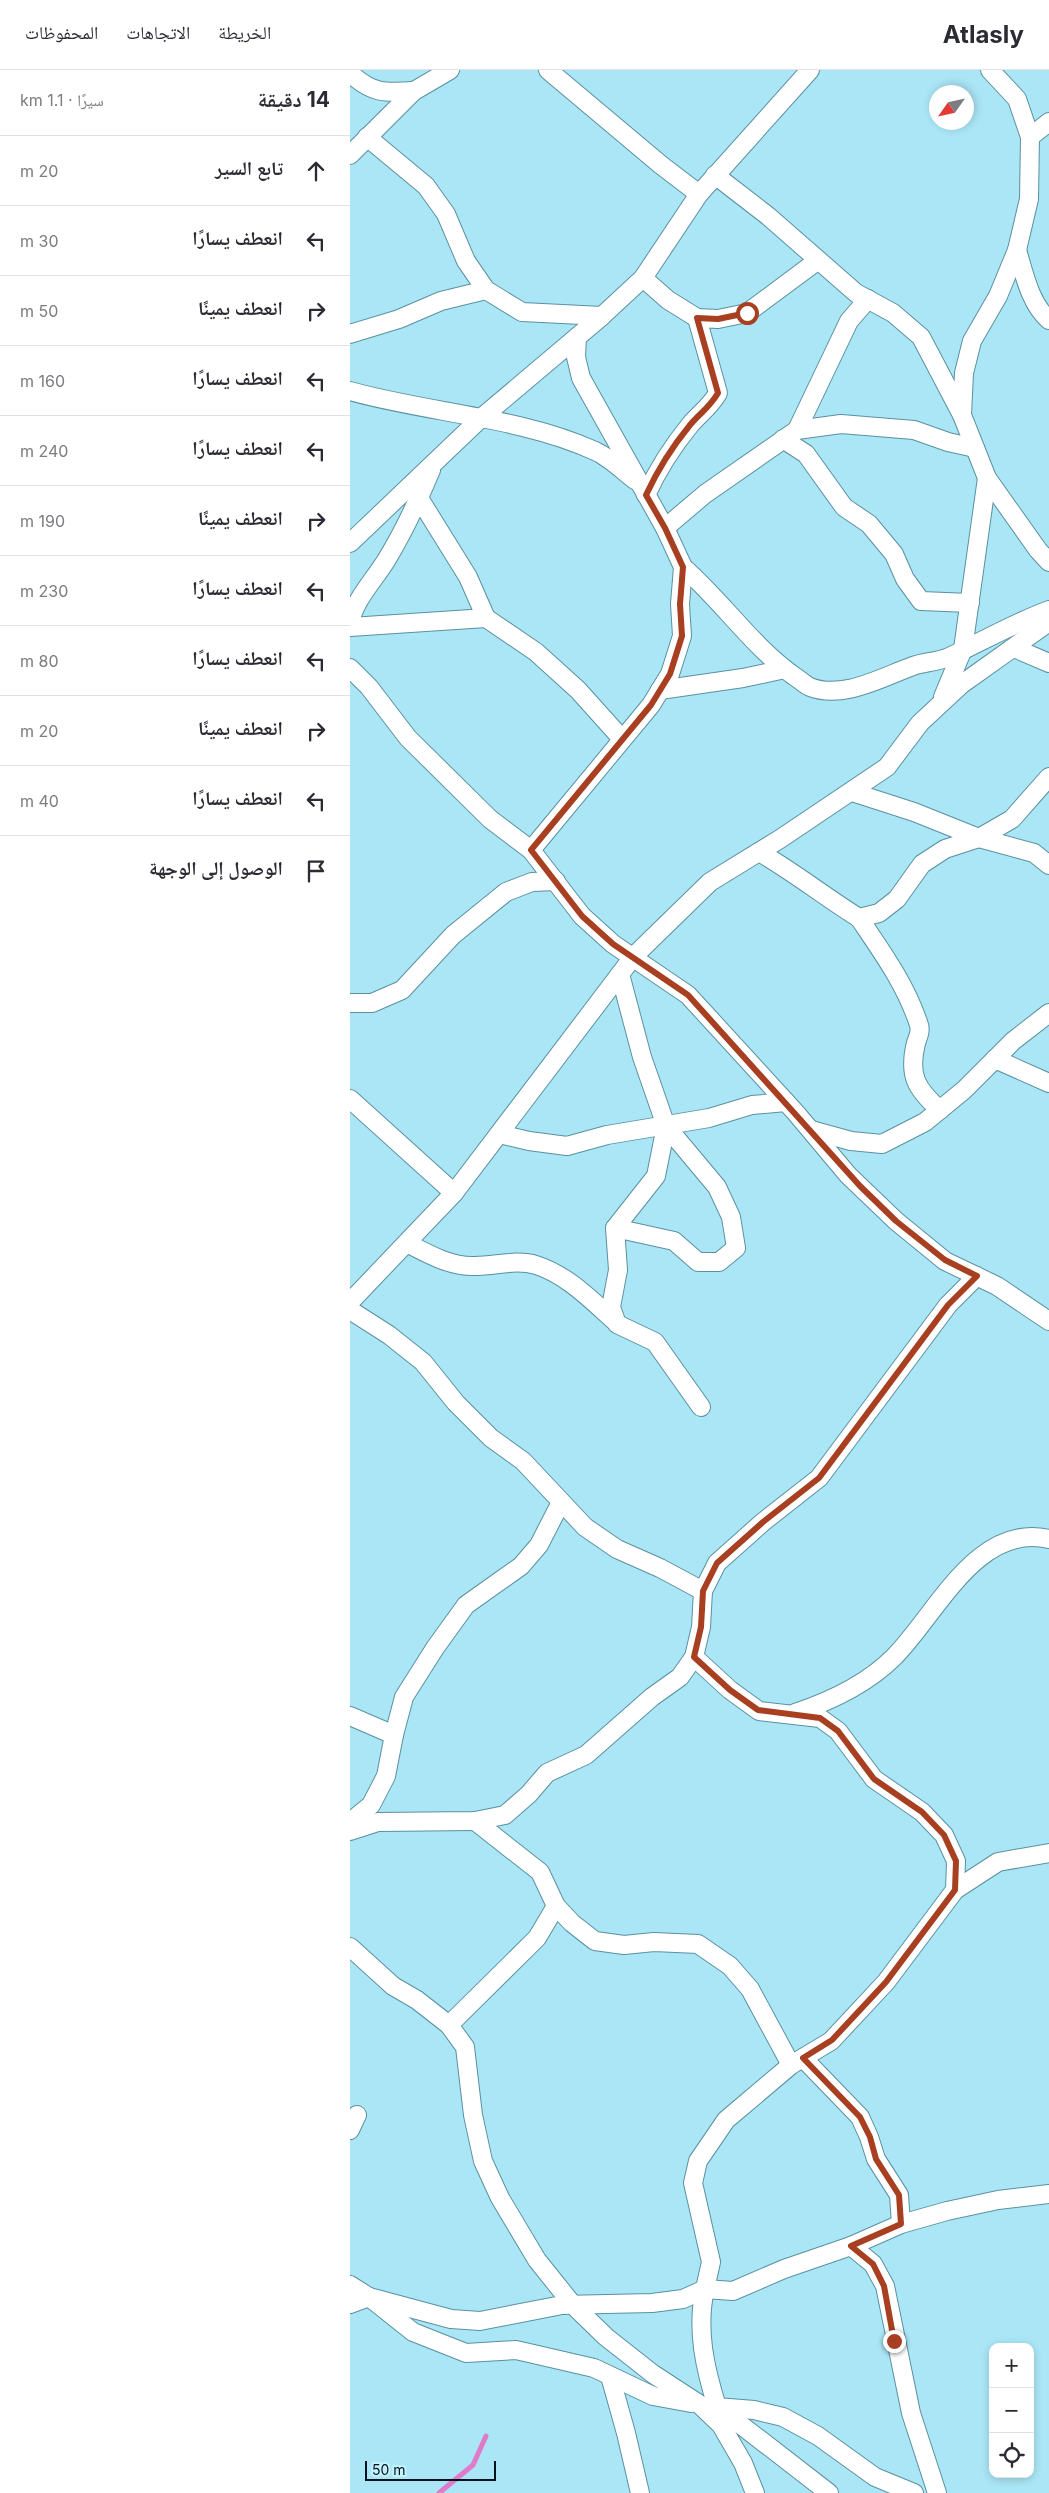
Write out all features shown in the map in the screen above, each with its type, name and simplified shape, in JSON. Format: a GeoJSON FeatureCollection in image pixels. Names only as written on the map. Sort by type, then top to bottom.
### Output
{"type":"FeatureCollection","features":[{"type":"Feature","properties":{"kind":"street"},"geometry":{"type":"LineString","coordinates":[[350,155],[414,91],[450,70]]}},
{"type":"Feature","properties":{"kind":"street"},"geometry":{"type":"LineString","coordinates":[[548,70],[698,194]]}},
{"type":"Feature","properties":{"kind":"street"},"geometry":{"type":"LineString","coordinates":[[350,543],[480,419],[602,316],[643,278],[698,194],[810,70]]}},
{"type":"Feature","properties":{"kind":"street"},"geometry":{"type":"LineString","coordinates":[[962,415],[964,373],[972,341],[998,296],[1017,250],[1029,199],[1030,137],[1017,99],[990,70]]}},
{"type":"Feature","properties":{"kind":"street"},"geometry":{"type":"LineString","coordinates":[[350,74],[360,83],[385,93],[414,91]]}},
{"type":"Feature","properties":{"kind":"street"},"geometry":{"type":"LineString","coordinates":[[1030,137],[1049,122]]}},
{"type":"Feature","properties":{"kind":"street"},"geometry":{"type":"LineString","coordinates":[[367,136],[426,186],[446,214],[466,260],[486,290],[522,312],[602,316]]}},
{"type":"Feature","properties":{"kind":"street"},"geometry":{"type":"LineString","coordinates":[[715,175],[768,216],[817,261],[856,293],[894,313],[921,337],[962,415],[987,478],[1049,562]]}},
{"type":"Feature","properties":{"kind":"street"},"geometry":{"type":"LineString","coordinates":[[1017,250],[1027,285],[1043,315],[1049,320]]}},
{"type":"Feature","properties":{"kind":"street"},"geometry":{"type":"LineString","coordinates":[[643,278],[668,300],[697,318],[718,319],[747,313],[817,261]]}},
{"type":"Feature","properties":{"kind":"street"},"geometry":{"type":"LineString","coordinates":[[350,334],[399,319],[442,301],[486,290]]}},
{"type":"Feature","properties":{"kind":"street"},"geometry":{"type":"LineString","coordinates":[[790,435],[849,321],[868,299]]}},
{"type":"Feature","properties":{"kind":"street"},"geometry":{"type":"LineString","coordinates":[[642,488],[692,422],[710,407],[718,393],[697,318]]}},
{"type":"Feature","properties":{"kind":"street"},"geometry":{"type":"LineString","coordinates":[[577,337],[576,357],[580,378],[665,528],[683,567],[703,584],[758,644],[784,669],[810,687],[838,690],[868,683],[914,666],[948,658],[1011,624],[1049,610]]}},
{"type":"Feature","properties":{"kind":"street"},"geometry":{"type":"LineString","coordinates":[[350,390],[383,400],[480,419],[552,436],[596,451],[642,488]]}},
{"type":"Feature","properties":{"kind":"street"},"geometry":{"type":"LineString","coordinates":[[665,528],[705,494],[790,435],[841,424],[914,430],[948,442],[975,448]]}},
{"type":"Feature","properties":{"kind":"street"},"geometry":{"type":"LineString","coordinates":[[790,435],[806,454],[844,508],[869,524],[894,554],[905,579],[921,601],[970,603]]}},
{"type":"Feature","properties":{"kind":"street"},"geometry":{"type":"LineString","coordinates":[[350,622],[362,595],[386,560],[420,498],[434,463]]}},
{"type":"Feature","properties":{"kind":"street"},"geometry":{"type":"LineString","coordinates":[[939,705],[963,649],[987,478]]}},
{"type":"Feature","properties":{"kind":"street"},"geometry":{"type":"LineString","coordinates":[[420,498],[468,577],[486,618],[536,652],[578,690],[622,739]]}},
{"type":"Feature","properties":{"kind":"street"},"geometry":{"type":"LineString","coordinates":[[531,850],[651,705],[670,674],[682,636],[680,604],[683,567]]}},
{"type":"Feature","properties":{"kind":"street"},"geometry":{"type":"LineString","coordinates":[[350,627],[404,625],[444,619],[486,618]]}},
{"type":"Feature","properties":{"kind":"street"},"geometry":{"type":"LineString","coordinates":[[350,1302],[454,1193],[633,957],[710,882],[852,792],[887,767],[920,723],[962,684],[1046,626]]}},
{"type":"Feature","properties":{"kind":"street"},"geometry":{"type":"LineString","coordinates":[[1014,648],[1046,665]]}},
{"type":"Feature","properties":{"kind":"street"},"geometry":{"type":"LineString","coordinates":[[350,665],[415,744],[490,819],[531,850],[582,916],[613,944],[688,995],[786,1102],[848,1175],[896,1221],[945,1260],[997,1286],[1049,1321]]}},
{"type":"Feature","properties":{"kind":"street"},"geometry":{"type":"LineString","coordinates":[[660,690],[744,678],[784,669]]}},
{"type":"Feature","properties":{"kind":"street"},"geometry":{"type":"LineString","coordinates":[[859,918],[880,912],[897,899],[922,864],[945,849],[979,838],[1012,819],[1049,777]]}},
{"type":"Feature","properties":{"kind":"street"},"geometry":{"type":"LineString","coordinates":[[852,792],[914,812],[979,838],[1034,854],[1049,865]]}},
{"type":"Feature","properties":{"kind":"street"},"geometry":{"type":"LineString","coordinates":[[759,852],[788,868],[825,897],[859,918],[910,996],[920,1028],[912,1067],[916,1083],[928,1100],[940,1110]]}},
{"type":"Feature","properties":{"kind":"street"},"geometry":{"type":"LineString","coordinates":[[350,1003],[372,1003],[402,990],[453,935],[506,892],[532,882],[556,881]]}},
{"type":"Feature","properties":{"kind":"street"},"geometry":{"type":"LineString","coordinates":[[615,1228],[674,1241],[698,1262],[719,1262],[736,1248],[731,1217],[717,1187],[666,1126],[642,1057],[620,974]]}},
{"type":"Feature","properties":{"kind":"street"},"geometry":{"type":"LineString","coordinates":[[810,1130],[851,1141],[882,1144],[925,1122],[1013,1040],[1049,1013]]}},
{"type":"Feature","properties":{"kind":"street"},"geometry":{"type":"LineString","coordinates":[[995,1058],[1049,1083]]}},
{"type":"Feature","properties":{"kind":"street"},"geometry":{"type":"LineString","coordinates":[[350,1099],[454,1193]]}},
{"type":"Feature","properties":{"kind":"street"},"geometry":{"type":"LineString","coordinates":[[499,1134],[528,1141],[567,1146],[607,1135],[709,1118],[752,1105],[786,1102]]}},
{"type":"Feature","properties":{"kind":"street"},"geometry":{"type":"LineString","coordinates":[[618,1324],[611,1307],[618,1270],[615,1228],[656,1176],[666,1126]]}},
{"type":"Feature","properties":{"kind":"street"},"geometry":{"type":"LineString","coordinates":[[407,1243],[435,1258],[474,1266],[503,1262],[536,1265],[562,1276],[618,1324],[656,1342],[701,1407]]}},
{"type":"Feature","properties":{"kind":"street"},"geometry":{"type":"LineString","coordinates":[[350,1831],[378,1822],[475,1821],[505,1815],[529,1794],[547,1773],[586,1755],[652,1696],[680,1676],[694,1657],[701,1627],[703,1591],[717,1563],[763,1522],[819,1478],[948,1305],[977,1276]]}},
{"type":"Feature","properties":{"kind":"street"},"geometry":{"type":"LineString","coordinates":[[350,1310],[390,1334],[424,1362],[456,1403],[491,1438],[523,1461],[585,1527],[618,1549],[660,1568],[703,1591]]}},
{"type":"Feature","properties":{"kind":"street"},"geometry":{"type":"LineString","coordinates":[[350,1822],[371,1805],[386,1776],[404,1697],[435,1648],[466,1605],[521,1566],[539,1545],[561,1502]]}},
{"type":"Feature","properties":{"kind":"street"},"geometry":{"type":"LineString","coordinates":[[788,1716],[828,1702],[859,1684],[894,1657],[928,1614],[979,1557],[1012,1539],[1038,1537],[1049,1539]]}},
{"type":"Feature","properties":{"kind":"street"},"geometry":{"type":"LineString","coordinates":[[694,1657],[730,1690],[758,1710],[788,1716],[820,1718],[838,1731],[874,1779],[922,1812],[944,1835],[956,1861],[955,1890]]}},
{"type":"Feature","properties":{"kind":"street"},"geometry":{"type":"LineString","coordinates":[[350,1716],[394,1735]]}},
{"type":"Feature","properties":{"kind":"street"},"geometry":{"type":"LineString","coordinates":[[475,1821],[540,1872],[556,1906],[572,1923],[595,1942],[624,1945],[654,1942],[698,1944],[730,1966],[750,1989],[797,2062],[860,2117],[870,2137],[876,2159],[899,2195],[901,2224]]}},
{"type":"Feature","properties":{"kind":"street"},"geometry":{"type":"LineString","coordinates":[[829,2493],[717,2407],[704,2355],[700,2324],[711,2262],[693,2183],[698,2161],[726,2120],[797,2062],[832,2040],[886,1982],[955,1890],[998,1862],[1049,1853]]}},
{"type":"Feature","properties":{"kind":"street"},"geometry":{"type":"LineString","coordinates":[[449,2025],[537,1938],[556,1906]]}},
{"type":"Feature","properties":{"kind":"street"},"geometry":{"type":"LineString","coordinates":[[350,1947],[393,1986],[417,2000],[449,2025],[465,2047],[473,2115],[483,2161],[500,2198],[537,2260],[573,2305],[606,2337],[646,2368],[699,2404],[721,2424],[743,2463],[755,2493]]}},
{"type":"Feature","properties":{"kind":"street"},"geometry":{"type":"LineString","coordinates":[[350,2304],[370,2297],[451,2319],[480,2321],[522,2311],[573,2305],[652,2304],[683,2299],[705,2289],[733,2291],[784,2269],[851,2246],[901,2224],[998,2200],[1049,2194]]}},
{"type":"Feature","properties":{"kind":"street"},"geometry":{"type":"LineString","coordinates":[[851,2246],[873,2264],[884,2286],[910,2413],[937,2493]]}},
{"type":"Feature","properties":{"kind":"street"},"geometry":{"type":"LineString","coordinates":[[350,2285],[370,2297],[413,2332],[466,2353],[516,2350],[594,2368],[653,2396],[717,2407],[754,2410],[783,2418],[818,2436],[874,2477],[914,2493]]}},
{"type":"Feature","properties":{"kind":"street"},"geometry":{"type":"LineString","coordinates":[[610,2376],[640,2493]]}},
{"type":"Feature","properties":{"kind":"waterway"},"geometry":{"type":"LineString","coordinates":[[439,2493],[473,2465],[486,2436]]}},
{"type":"Feature","properties":{"kind":"route"},"geometry":{"type":"LineString","coordinates":[[747,313],[718,319],[697,318],[718,393],[710,407],[692,422],[660,465],[646,495],[665,528],[683,567],[680,604],[682,636],[670,674],[651,705],[531,850],[582,916],[613,944],[688,995],[796,1113],[848,1175],[896,1221],[945,1260],[977,1276],[948,1305],[819,1478],[763,1522],[717,1563],[703,1591],[701,1627],[694,1657],[730,1690],[758,1710],[788,1716],[820,1718],[838,1731],[874,1779],[895,1796],[922,1812],[944,1835],[956,1861],[955,1890],[922,1930],[886,1982],[832,2040],[803,2058],[860,2117],[870,2137],[876,2159],[899,2195],[901,2224],[851,2246],[873,2264],[884,2286],[894,2341]]}}]}
